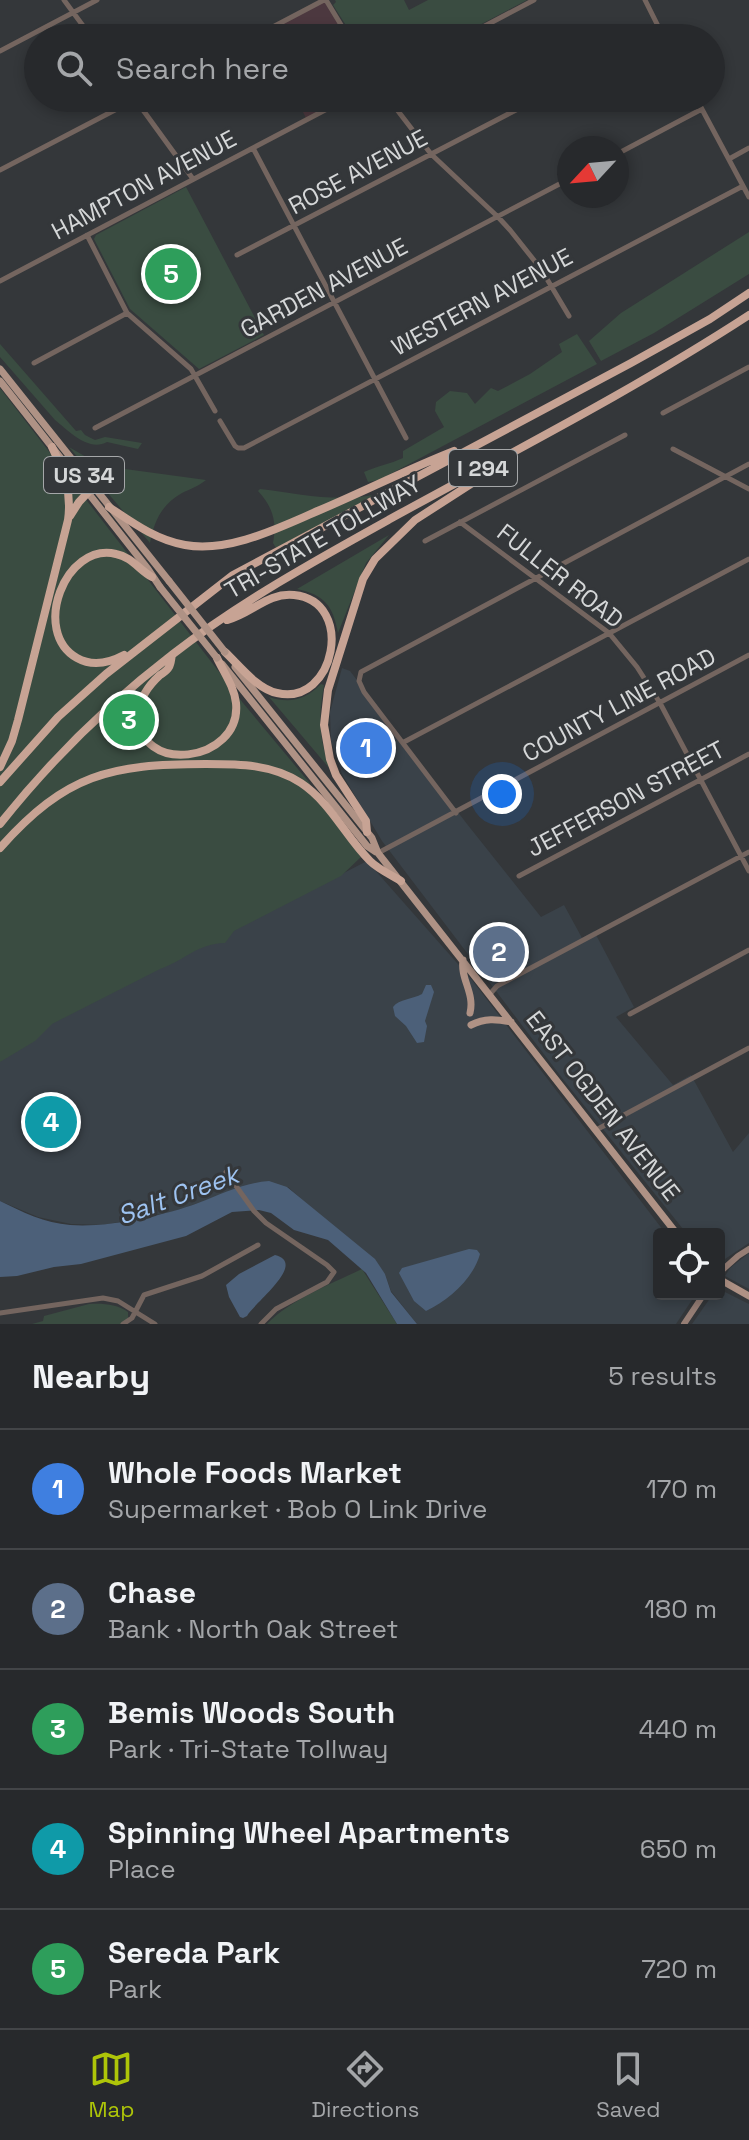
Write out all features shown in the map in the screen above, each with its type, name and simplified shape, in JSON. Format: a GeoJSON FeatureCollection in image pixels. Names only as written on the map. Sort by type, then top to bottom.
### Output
{"type":"FeatureCollection","features":[{"type":"Feature","properties":{"kind":"highway","name":"TRI-STATE TOLLWAY"},"geometry":{"type":"LineString","coordinates":[[0,782],[58,717],[106,674],[233,575],[710,319],[749,293]]}},
{"type":"Feature","properties":{"kind":"highway","name":"TRI-STATE TOLLWAY"},"geometry":{"type":"LineString","coordinates":[[0,824],[81,734],[172,654],[218,622],[302,568],[687,355],[749,315]]}},
{"type":"Feature","properties":{"kind":"highway"},"geometry":{"type":"LineString","coordinates":[[367,832],[366,821],[336,775],[324,725],[328,690],[363,579],[375,559],[415,520],[540,436]]}},
{"type":"Feature","properties":{"kind":"highway"},"geometry":{"type":"LineString","coordinates":[[109,507],[158,538],[181,545],[195,547],[235,542],[263,535],[485,439]]}},
{"type":"Feature","properties":{"kind":"highway"},"geometry":{"type":"LineString","coordinates":[[0,767],[12,741],[68,520],[68,483],[52,447]]}},
{"type":"Feature","properties":{"kind":"highway"},"geometry":{"type":"LineString","coordinates":[[68,520],[90,489]]}},
{"type":"Feature","properties":{"kind":"highway"},"geometry":{"type":"LineString","coordinates":[[152,577],[124,556],[102,553],[87,558],[72,571],[60,593],[55,627],[66,650],[81,660],[98,663],[125,655],[158,632]]}},
{"type":"Feature","properties":{"kind":"highway"},"geometry":{"type":"LineString","coordinates":[[218,622],[238,617],[278,596],[296,595],[320,606],[329,619],[332,646],[323,672],[306,690],[295,694],[267,689],[225,652]]}},
{"type":"Feature","properties":{"kind":"highway"},"geometry":{"type":"LineString","coordinates":[[172,654],[169,667],[144,695],[139,717],[148,741],[160,751],[178,756],[208,748],[225,737],[234,723],[237,713],[234,692],[217,658]]}},
{"type":"Feature","properties":{"kind":"highway"},"geometry":{"type":"LineString","coordinates":[[0,848],[26,819],[52,798],[102,774],[164,764],[248,764],[287,775],[314,793],[371,862],[401,881]]}},
{"type":"Feature","properties":{"kind":"main road","name":"US 34"},"geometry":{"type":"LineString","coordinates":[[0,369],[152,577]]}},
{"type":"Feature","properties":{"kind":"main road","name":"US 34"},"geometry":{"type":"LineString","coordinates":[[0,381],[52,447],[109,507]]}},
{"type":"Feature","properties":{"kind":"main road","name":"EAST OGDEN AVENUE"},"geometry":{"type":"LineString","coordinates":[[109,507],[372,838],[378,853],[672,1228]]}},
{"type":"Feature","properties":{"kind":"main road","name":"EAST OGDEN AVENUE"},"geometry":{"type":"LineString","coordinates":[[152,577],[367,846],[378,853]]}},
{"type":"Feature","properties":{"kind":"main road"},"geometry":{"type":"LineString","coordinates":[[463,960],[461,971],[471,994],[470,1013]]}},
{"type":"Feature","properties":{"kind":"main road"},"geometry":{"type":"LineString","coordinates":[[471,1025],[492,1019],[511,1022]]}},
{"type":"Feature","properties":{"kind":"main road"},"geometry":{"type":"LineString","coordinates":[[725,1268],[749,1249]]}},
{"type":"Feature","properties":{"kind":"main road"},"geometry":{"type":"LineString","coordinates":[[725,1282],[749,1296]]}},
{"type":"Feature","properties":{"kind":"main road"},"geometry":{"type":"LineString","coordinates":[[684,1324],[700,1300]]}},
{"type":"Feature","properties":{"kind":"street"},"geometry":{"type":"LineString","coordinates":[[64,0],[81,24]]}},
{"type":"Feature","properties":{"kind":"street"},"geometry":{"type":"LineString","coordinates":[[52,24],[97,0]]}},
{"type":"Feature","properties":{"kind":"street"},"geometry":{"type":"LineString","coordinates":[[279,24],[325,0],[340,24]]}},
{"type":"Feature","properties":{"kind":"street"},"geometry":{"type":"LineString","coordinates":[[489,24],[534,0]]}},
{"type":"Feature","properties":{"kind":"street"},"geometry":{"type":"LineString","coordinates":[[645,0],[657,24]]}},
{"type":"Feature","properties":{"kind":"street"},"geometry":{"type":"LineString","coordinates":[[0,51],[24,39]]}},
{"type":"Feature","properties":{"kind":"street"},"geometry":{"type":"LineString","coordinates":[[0,170],[110,112]]}},
{"type":"Feature","properties":{"kind":"street"},"geometry":{"type":"LineString","coordinates":[[146,112],[193,179]]}},
{"type":"Feature","properties":{"kind":"street","name":"HAMPTON AVENUE"},"geometry":{"type":"LineString","coordinates":[[0,281],[321,112]]}},
{"type":"Feature","properties":{"kind":"street"},"geometry":{"type":"LineString","coordinates":[[399,112],[431,154],[498,217],[541,269],[569,316]]}},
{"type":"Feature","properties":{"kind":"street","name":"ROSE AVENUE"},"geometry":{"type":"LineString","coordinates":[[237,255],[512,112]]}},
{"type":"Feature","properties":{"kind":"street"},"geometry":{"type":"LineString","coordinates":[[629,148],[696,112]]}},
{"type":"Feature","properties":{"kind":"street"},"geometry":{"type":"LineString","coordinates":[[704,112],[749,197]]}},
{"type":"Feature","properties":{"kind":"street"},"geometry":{"type":"LineString","coordinates":[[253,148],[406,438]]}},
{"type":"Feature","properties":{"kind":"street"},"geometry":{"type":"LineString","coordinates":[[729,159],[749,148]]}},
{"type":"Feature","properties":{"kind":"street","name":"GARDEN AVENUE"},"geometry":{"type":"LineString","coordinates":[[95,428],[557,185]]}},
{"type":"Feature","properties":{"kind":"street","name":"WESTERN AVENUE"},"geometry":{"type":"LineString","coordinates":[[220,421],[238,448],[244,448],[743,186]]}},
{"type":"Feature","properties":{"kind":"street"},"geometry":{"type":"LineString","coordinates":[[87,235],[127,313],[195,375],[215,411]]}},
{"type":"Feature","properties":{"kind":"street"},"geometry":{"type":"LineString","coordinates":[[34,363],[127,313]]}},
{"type":"Feature","properties":{"kind":"street"},"geometry":{"type":"LineString","coordinates":[[663,413],[749,367]]}},
{"type":"Feature","properties":{"kind":"street"},"geometry":{"type":"LineString","coordinates":[[425,541],[625,435]]}},
{"type":"Feature","properties":{"kind":"street"},"geometry":{"type":"LineString","coordinates":[[673,449],[749,489]]}},
{"type":"Feature","properties":{"kind":"street"},"geometry":{"type":"LineString","coordinates":[[456,813],[364,692],[359,681],[361,672],[749,464]]}},
{"type":"Feature","properties":{"kind":"street","name":"FULLER ROAD"},"geometry":{"type":"LineString","coordinates":[[460,522],[609,633],[637,667],[660,703],[749,871]]}},
{"type":"Feature","properties":{"kind":"street"},"geometry":{"type":"LineString","coordinates":[[404,742],[749,559]]}},
{"type":"Feature","properties":{"kind":"street","name":"COUNTY LINE ROAD"},"geometry":{"type":"LineString","coordinates":[[378,853],[749,655]]}},
{"type":"Feature","properties":{"kind":"street","name":"JEFFERSON STREET"},"geometry":{"type":"LineString","coordinates":[[519,876],[749,754]]}},
{"type":"Feature","properties":{"kind":"street"},"geometry":{"type":"LineString","coordinates":[[490,994],[499,985],[749,852]]}},
{"type":"Feature","properties":{"kind":"street"},"geometry":{"type":"LineString","coordinates":[[630,1014],[749,950]]}},
{"type":"Feature","properties":{"kind":"street"},"geometry":{"type":"LineString","coordinates":[[596,1130],[749,1048]]}},
{"type":"Feature","properties":{"kind":"street"},"geometry":{"type":"LineString","coordinates":[[226,1172],[254,1211],[273,1229],[334,1272],[327,1282],[276,1309],[261,1324]]}},
{"type":"Feature","properties":{"kind":"street"},"geometry":{"type":"LineString","coordinates":[[123,1324],[132,1318],[144,1295],[202,1276],[258,1245]]}},
{"type":"Feature","properties":{"kind":"street"},"geometry":{"type":"LineString","coordinates":[[0,1313],[94,1298],[118,1301],[155,1324]]}},
{"type":"Feature","properties":{"kind":"shaded area"},"geometry":{"type":"Polygon","coordinates":[[[325,1],[339,24],[280,24],[325,1]]]}},
{"type":"Feature","properties":{"kind":"shaded area"},"geometry":{"type":"Polygon","coordinates":[[[303,112],[318,112],[306,118],[303,112]]]}},
{"type":"Feature","properties":{"kind":"shaded area"},"geometry":{"type":"Polygon","coordinates":[[[342,668],[350,671],[541,917],[564,905],[582,938],[594,931],[634,1007],[616,1017],[673,1085],[691,1075],[733,1152],[749,1133],[749,1243],[725,1259],[725,1228],[682,1228],[562,1078],[382,841],[342,774],[331,741],[330,712],[342,668]]]}},
{"type":"Feature","properties":{"kind":"shaded area"},"geometry":{"type":"Polygon","coordinates":[[[367,861],[472,980],[661,1228],[653,1228],[653,1300],[692,1300],[676,1324],[417,1324],[391,1291],[385,1274],[288,1187],[198,1203],[172,1212],[103,1225],[71,1224],[38,1217],[0,1201],[0,1050],[367,861]]]}},
{"type":"Feature","properties":{"kind":"shaded area"},"geometry":{"type":"Polygon","coordinates":[[[749,1253],[749,1289],[725,1276],[749,1253]]]}},
{"type":"Feature","properties":{"kind":"shaded area"},"geometry":{"type":"Polygon","coordinates":[[[725,1292],[749,1304],[749,1324],[692,1324],[709,1300],[725,1300],[725,1292]]]}},
{"type":"Feature","properties":{"kind":"green space"},"geometry":{"type":"Polygon","coordinates":[[[404,0],[409,10],[428,0],[527,0],[482,24],[345,24],[333,5],[336,2],[404,0]]]}},
{"type":"Feature","properties":{"kind":"green space"},"geometry":{"type":"Polygon","coordinates":[[[186,187],[264,335],[199,369],[130,309],[94,239],[96,235],[186,187]]]}},
{"type":"Feature","properties":{"kind":"green space"},"geometry":{"type":"Polygon","coordinates":[[[749,232],[749,274],[654,333],[601,361],[589,341],[621,313],[749,232]]]}},
{"type":"Feature","properties":{"kind":"green space"},"geometry":{"type":"Polygon","coordinates":[[[577,334],[597,364],[379,480],[368,482],[364,472],[403,458],[403,451],[444,427],[435,411],[436,402],[450,391],[467,393],[475,404],[491,388],[498,391],[530,374],[562,352],[559,344],[577,334]]]}},
{"type":"Feature","properties":{"kind":"green space"},"geometry":{"type":"Polygon","coordinates":[[[0,344],[76,431],[81,430],[95,440],[105,437],[142,443],[138,449],[107,442],[93,444],[73,434],[55,420],[0,357],[0,344]]]}},
{"type":"Feature","properties":{"kind":"green space"},"geometry":{"type":"Polygon","coordinates":[[[0,388],[243,703],[308,781],[361,857],[341,876],[234,931],[225,943],[199,949],[52,1024],[35,1041],[0,1062],[0,388]]]}},
{"type":"Feature","properties":{"kind":"green space"},"geometry":{"type":"Polygon","coordinates":[[[69,447],[93,461],[125,469],[206,480],[175,497],[164,508],[150,543],[69,447]]]}},
{"type":"Feature","properties":{"kind":"green space"},"geometry":{"type":"Polygon","coordinates":[[[258,491],[333,498],[378,494],[276,548],[273,543],[273,515],[258,491]]]}},
{"type":"Feature","properties":{"kind":"green space"},"geometry":{"type":"Polygon","coordinates":[[[389,535],[366,563],[338,633],[326,603],[315,595],[297,589],[389,535]]]}},
{"type":"Feature","properties":{"kind":"green space"},"geometry":{"type":"Polygon","coordinates":[[[324,685],[321,728],[330,769],[269,697],[297,699],[324,685]]]}},
{"type":"Feature","properties":{"kind":"green space"},"geometry":{"type":"Polygon","coordinates":[[[362,1269],[397,1324],[267,1324],[299,1300],[362,1269]]]}},
{"type":"Feature","properties":{"kind":"green space"},"geometry":{"type":"Polygon","coordinates":[[[89,1304],[119,1307],[128,1312],[128,1318],[121,1324],[32,1324],[43,1321],[44,1316],[89,1304]]]}},
{"type":"Feature","properties":{"kind":"water"},"geometry":{"type":"Polygon","coordinates":[[[426,985],[431,985],[434,992],[425,1021],[424,1042],[417,1043],[395,1016],[393,1007],[422,994],[426,985]]]}},
{"type":"Feature","properties":{"kind":"water"},"geometry":{"type":"Polygon","coordinates":[[[269,1181],[287,1187],[375,1259],[385,1274],[391,1292],[417,1324],[397,1324],[366,1273],[328,1240],[294,1230],[271,1213],[259,1210],[232,1212],[186,1236],[81,1264],[0,1277],[0,1201],[52,1222],[101,1225],[168,1212],[241,1186],[269,1181]]]}},
{"type":"Feature","properties":{"kind":"water"},"geometry":{"type":"Polygon","coordinates":[[[469,1249],[477,1250],[480,1254],[472,1272],[459,1288],[426,1311],[414,1301],[399,1273],[402,1268],[469,1249]]]}},
{"type":"Feature","properties":{"kind":"water"},"geometry":{"type":"Polygon","coordinates":[[[275,1255],[284,1259],[286,1266],[282,1274],[247,1316],[240,1317],[226,1285],[239,1274],[275,1255]]]}},
{"type":"Feature","properties":{"kind":"place","name":"Sereda Park"},"geometry":{"type":"Point","coordinates":[171,274]}},
{"type":"Feature","properties":{"kind":"place","name":"Bemis Woods South"},"geometry":{"type":"Point","coordinates":[129,720]}},
{"type":"Feature","properties":{"kind":"place","name":"Whole Foods Market"},"geometry":{"type":"Point","coordinates":[366,748]}},
{"type":"Feature","properties":{"kind":"place","name":"Chase"},"geometry":{"type":"Point","coordinates":[499,952]}},
{"type":"Feature","properties":{"kind":"place","name":"Spinning Wheel Apartments"},"geometry":{"type":"Point","coordinates":[51,1122]}},
{"type":"Feature","properties":{"kind":"water label","name":"Salt Creek"},"geometry":{"type":"Point","coordinates":[178,1195]}}]}
